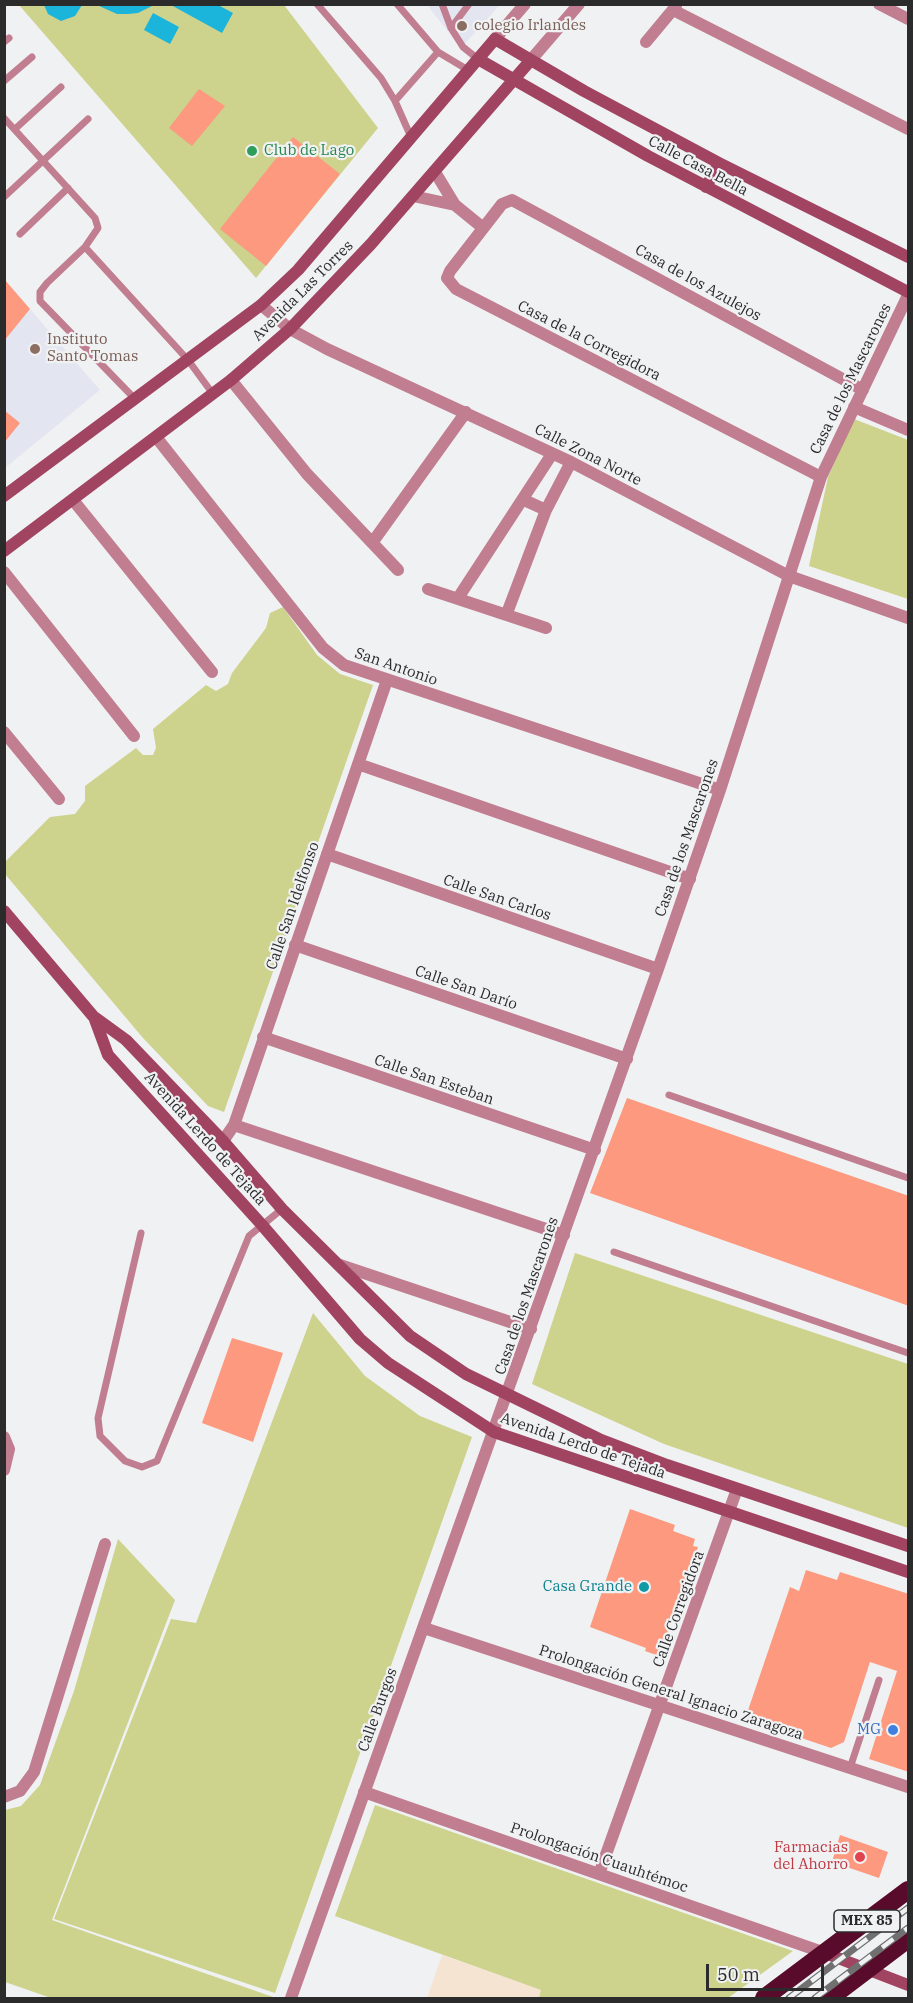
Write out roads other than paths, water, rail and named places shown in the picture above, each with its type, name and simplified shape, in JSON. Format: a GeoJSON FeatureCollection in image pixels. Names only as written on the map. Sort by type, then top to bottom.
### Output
{"type":"FeatureCollection","features":[{"type":"Feature","properties":{"kind":"highway","name":"MEX 85"},"geometry":{"type":"LineString","coordinates":[[764,1998],[909,1890]]}},
{"type":"Feature","properties":{"kind":"highway","name":"MEX 85"},"geometry":{"type":"LineString","coordinates":[[830,1998],[909,1939]]}},
{"type":"Feature","properties":{"kind":"street","name":"Avenida Las Torres"},"geometry":{"type":"LineString","coordinates":[[4,496],[261,305],[298,270],[525,4]]}},
{"type":"Feature","properties":{"kind":"street","name":"Avenida Las Torres"},"geometry":{"type":"LineString","coordinates":[[4,551],[213,394],[290,329],[435,172],[579,4]]}},
{"type":"Feature","properties":{"kind":"street"},"geometry":{"type":"LineString","coordinates":[[879,4],[909,19]]}},
{"type":"Feature","properties":{"kind":"street"},"geometry":{"type":"LineString","coordinates":[[646,42],[675,7],[909,129]]}},
{"type":"Feature","properties":{"kind":"street","name":"Calle Casa Bella"},"geometry":{"type":"LineString","coordinates":[[495,39],[531,61],[719,162],[909,257]]}},
{"type":"Feature","properties":{"kind":"street","name":"Calle Casa Bella"},"geometry":{"type":"LineString","coordinates":[[478,59],[706,187],[909,294]]}},
{"type":"Feature","properties":{"kind":"street"},"geometry":{"type":"LineString","coordinates":[[706,187],[719,162]]}},
{"type":"Feature","properties":{"kind":"street"},"geometry":{"type":"LineString","coordinates":[[435,172],[455,205],[482,227]]}},
{"type":"Feature","properties":{"kind":"street"},"geometry":{"type":"LineString","coordinates":[[413,196],[455,205]]}},
{"type":"Feature","properties":{"kind":"street","name":"Casa de la Corregidora"},"geometry":{"type":"LineString","coordinates":[[519,202],[507,200],[482,227],[450,271],[447,278],[456,289],[821,477]]}},
{"type":"Feature","properties":{"kind":"street","name":"Casa de los Azulejos"},"geometry":{"type":"LineString","coordinates":[[519,202],[863,390]]}},
{"type":"Feature","properties":{"kind":"street","name":"Casa de los Mascarones"},"geometry":{"type":"LineString","coordinates":[[494,1431],[690,879],[821,477],[909,294]]}},
{"type":"Feature","properties":{"kind":"street","name":"Calle Zona Norte"},"geometry":{"type":"LineString","coordinates":[[261,305],[290,329],[571,462],[789,576],[909,618]]}},
{"type":"Feature","properties":{"kind":"street"},"geometry":{"type":"LineString","coordinates":[[231,380],[307,474],[398,570]]}},
{"type":"Feature","properties":{"kind":"street"},"geometry":{"type":"LineString","coordinates":[[854,407],[909,430]]}},
{"type":"Feature","properties":{"kind":"street"},"geometry":{"type":"LineString","coordinates":[[372,543],[466,412]]}},
{"type":"Feature","properties":{"kind":"street","name":"San Antonio"},"geometry":{"type":"LineString","coordinates":[[156,437],[323,648],[344,665],[720,790]]}},
{"type":"Feature","properties":{"kind":"street"},"geometry":{"type":"LineString","coordinates":[[458,598],[552,454]]}},
{"type":"Feature","properties":{"kind":"street"},"geometry":{"type":"LineString","coordinates":[[507,613],[546,510],[571,462]]}},
{"type":"Feature","properties":{"kind":"street"},"geometry":{"type":"LineString","coordinates":[[73,500],[212,672]]}},
{"type":"Feature","properties":{"kind":"street"},"geometry":{"type":"LineString","coordinates":[[524,500],[546,510]]}},
{"type":"Feature","properties":{"kind":"street"},"geometry":{"type":"LineString","coordinates":[[4,572],[134,736]]}},
{"type":"Feature","properties":{"kind":"street"},"geometry":{"type":"LineString","coordinates":[[428,589],[507,613],[546,628]]}},
{"type":"Feature","properties":{"kind":"street","name":"Calle San Idelfonso"},"geometry":{"type":"LineString","coordinates":[[223,1141],[234,1125],[387,680]]}},
{"type":"Feature","properties":{"kind":"street"},"geometry":{"type":"LineString","coordinates":[[4,732],[59,799]]}},
{"type":"Feature","properties":{"kind":"street"},"geometry":{"type":"LineString","coordinates":[[358,764],[690,879]]}},
{"type":"Feature","properties":{"kind":"street","name":"Calle San Carlos"},"geometry":{"type":"LineString","coordinates":[[327,854],[658,969]]}},
{"type":"Feature","properties":{"kind":"street","name":"Avenida Lerdo de Tejada"},"geometry":{"type":"LineString","coordinates":[[4,911],[93,1016],[126,1040],[223,1141],[282,1209],[340,1264],[410,1336],[466,1374],[599,1439],[737,1489],[909,1546]]}},
{"type":"Feature","properties":{"kind":"street","name":"Calle San Darío"},"geometry":{"type":"LineString","coordinates":[[295,945],[627,1059]]}},
{"type":"Feature","properties":{"kind":"street","name":"Avenida Lerdo de Tejada"},"geometry":{"type":"LineString","coordinates":[[93,1016],[108,1055],[262,1225],[360,1339],[388,1363],[494,1431],[729,1513],[909,1572]]}},
{"type":"Feature","properties":{"kind":"street","name":"Calle San Esteban"},"geometry":{"type":"LineString","coordinates":[[263,1037],[595,1150]]}},
{"type":"Feature","properties":{"kind":"street"},"geometry":{"type":"LineString","coordinates":[[234,1125],[564,1235]]}},
{"type":"Feature","properties":{"kind":"street"},"geometry":{"type":"LineString","coordinates":[[340,1264],[531,1329]]}},
{"type":"Feature","properties":{"kind":"street","name":"Calle Burgos"},"geometry":{"type":"LineString","coordinates":[[291,1998],[494,1431]]}},
{"type":"Feature","properties":{"kind":"street"},"geometry":{"type":"LineString","coordinates":[[4,1470],[9,1456],[6,1438]]}},
{"type":"Feature","properties":{"kind":"street","name":"Calle Corregidora"},"geometry":{"type":"LineString","coordinates":[[599,1874],[737,1489]]}},
{"type":"Feature","properties":{"kind":"street"},"geometry":{"type":"LineString","coordinates":[[4,1797],[20,1791],[34,1772],[105,1544]]}},
{"type":"Feature","properties":{"kind":"street","name":"Prolongación General Ignacio Zaragoza"},"geometry":{"type":"LineString","coordinates":[[423,1628],[909,1787]]}},
{"type":"Feature","properties":{"kind":"street","name":"Prolongación Cuauhtémoc"},"geometry":{"type":"LineString","coordinates":[[364,1792],[825,1953]]}},
{"type":"Feature","properties":{"kind":"street"},"geometry":{"type":"LineString","coordinates":[[825,1953],[909,1985]]}},
{"type":"Feature","properties":{"kind":"lane"},"geometry":{"type":"LineString","coordinates":[[317,4],[381,78],[395,100],[411,137]]}},
{"type":"Feature","properties":{"kind":"lane"},"geometry":{"type":"LineString","coordinates":[[397,4],[438,52],[468,70]]}},
{"type":"Feature","properties":{"kind":"lane"},"geometry":{"type":"LineString","coordinates":[[442,4],[451,28],[463,47],[478,59]]}},
{"type":"Feature","properties":{"kind":"lane"},"geometry":{"type":"LineString","coordinates":[[451,28],[469,4]]}},
{"type":"Feature","properties":{"kind":"lane"},"geometry":{"type":"LineString","coordinates":[[395,100],[438,52]]}},
{"type":"Feature","properties":{"kind":"lane"},"geometry":{"type":"LineString","coordinates":[[4,81],[32,57]]}},
{"type":"Feature","properties":{"kind":"lane"},"geometry":{"type":"LineString","coordinates":[[15,129],[61,87]]}},
{"type":"Feature","properties":{"kind":"lane"},"geometry":{"type":"LineString","coordinates":[[4,118],[95,218],[98,228],[85,247],[47,283],[40,292],[40,301],[135,399]]}},
{"type":"Feature","properties":{"kind":"lane"},"geometry":{"type":"LineString","coordinates":[[4,197],[88,119]]}},
{"type":"Feature","properties":{"kind":"lane"},"geometry":{"type":"LineString","coordinates":[[20,234],[68,188]]}},
{"type":"Feature","properties":{"kind":"lane"},"geometry":{"type":"LineString","coordinates":[[85,247],[188,360],[213,394]]}},
{"type":"Feature","properties":{"kind":"lane"},"geometry":{"type":"LineString","coordinates":[[669,1095],[909,1178]]}},
{"type":"Feature","properties":{"kind":"lane"},"geometry":{"type":"LineString","coordinates":[[141,1233],[99,1418],[100,1436],[125,1461],[142,1467],[157,1461],[249,1236],[282,1209]]}},
{"type":"Feature","properties":{"kind":"lane"},"geometry":{"type":"LineString","coordinates":[[614,1252],[909,1353]]}},
{"type":"Feature","properties":{"kind":"lane"},"geometry":{"type":"LineString","coordinates":[[850,1768],[879,1680]]}},
{"type":"Feature","properties":{"kind":"water"},"geometry":{"type":"Polygon","coordinates":[[[44,4],[82,5],[75,16],[61,21],[48,14],[44,4]]]}},
{"type":"Feature","properties":{"kind":"water"},"geometry":{"type":"Polygon","coordinates":[[[97,5],[154,5],[138,13],[117,14],[97,5]]]}},
{"type":"Feature","properties":{"kind":"water"},"geometry":{"type":"Polygon","coordinates":[[[171,5],[218,5],[233,13],[222,33],[171,5]]]}},
{"type":"Feature","properties":{"kind":"water"},"geometry":{"type":"Polygon","coordinates":[[[153,13],[179,27],[170,44],[144,30],[153,13]]]}},
{"type":"Feature","properties":{"kind":"railway"},"geometry":{"type":"LineString","coordinates":[[789,1998],[908,1908]]}},
{"type":"Feature","properties":{"kind":"railway"},"geometry":{"type":"LineString","coordinates":[[815,1998],[908,1928]]}},
{"type":"Feature","properties":{"kind":"place","name":"colegio Irlandes"},"geometry":{"type":"Point","coordinates":[462,26]}},
{"type":"Feature","properties":{"kind":"place","name":"Club de Lago"},"geometry":{"type":"Point","coordinates":[252,151]}},
{"type":"Feature","properties":{"kind":"place","name":"Instituto Santo Tomas"},"geometry":{"type":"Point","coordinates":[35,349]}},
{"type":"Feature","properties":{"kind":"place","name":"Casa Grande"},"geometry":{"type":"Point","coordinates":[644,1587]}},
{"type":"Feature","properties":{"kind":"place","name":"MG"},"geometry":{"type":"Point","coordinates":[893,1730]}},
{"type":"Feature","properties":{"kind":"place","name":"Farmacias del Ahorro"},"geometry":{"type":"Point","coordinates":[860,1857]}}]}
